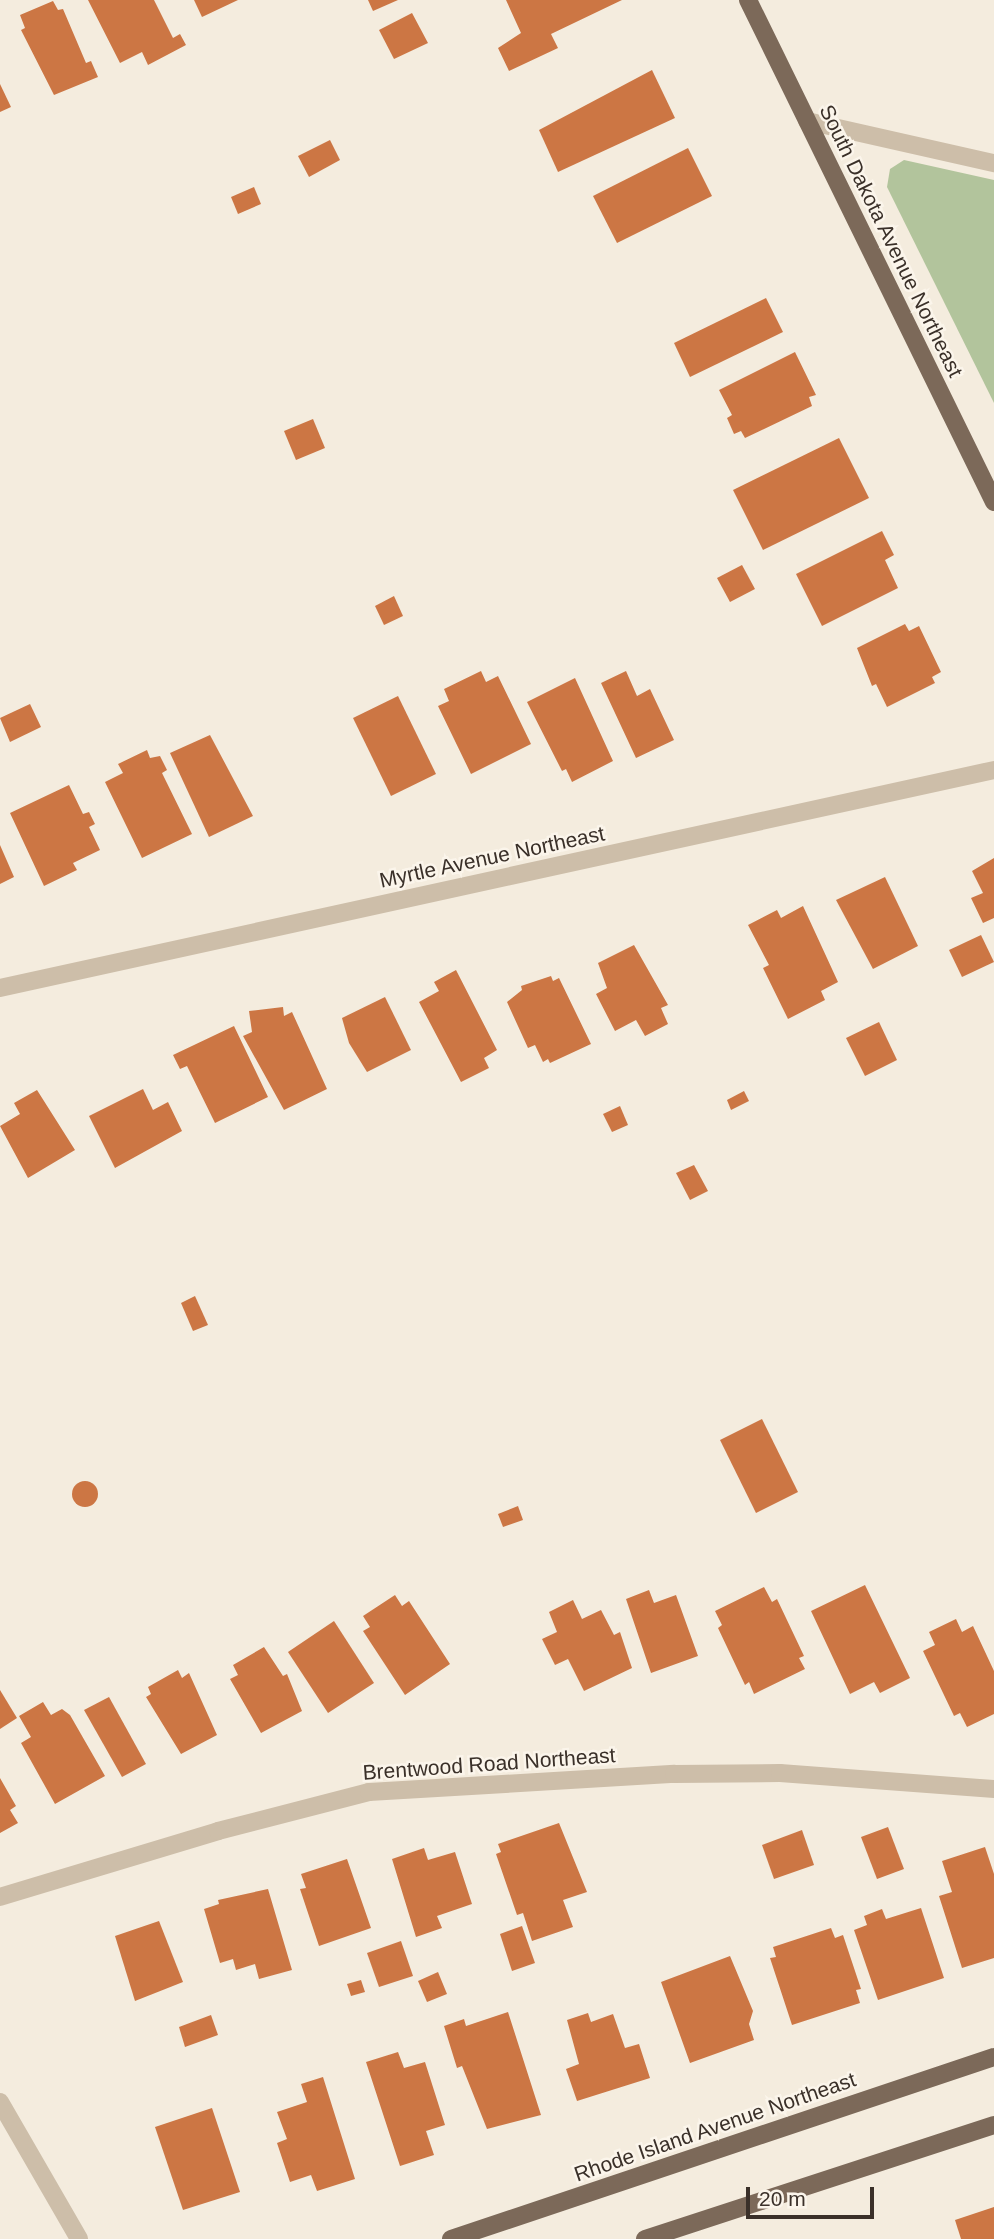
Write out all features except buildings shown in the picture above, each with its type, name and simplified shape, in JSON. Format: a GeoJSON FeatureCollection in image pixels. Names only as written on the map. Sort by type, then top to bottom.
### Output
{"type":"FeatureCollection","features":[{"type":"Feature","properties":{"kind":"main road","name":"South Dakota Avenue Northeast"},"geometry":{"type":"LineString","coordinates":[[748,0],[994,502]]}},
{"type":"Feature","properties":{"kind":"main road","name":"Rhode Island Avenue Northeast"},"geometry":{"type":"LineString","coordinates":[[451,2239],[994,2057]]}},
{"type":"Feature","properties":{"kind":"main road"},"geometry":{"type":"LineString","coordinates":[[645,2239],[994,2125]]}},
{"type":"Feature","properties":{"kind":"street"},"geometry":{"type":"LineString","coordinates":[[807,121],[994,163]]}},
{"type":"Feature","properties":{"kind":"street","name":"Myrtle Avenue Northeast"},"geometry":{"type":"LineString","coordinates":[[0,988],[994,770]]}},
{"type":"Feature","properties":{"kind":"street","name":"Brentwood Road Northeast"},"geometry":{"type":"LineString","coordinates":[[0,1897],[218,1831],[369,1792],[687,1774],[780,1773],[994,1790]]}},
{"type":"Feature","properties":{"kind":"street"},"geometry":{"type":"LineString","coordinates":[[0,2102],[79,2239]]}},
{"type":"Feature","properties":{"kind":"green space"},"geometry":{"type":"Polygon","coordinates":[[[904,160],[994,180],[994,403],[887,187],[890,169],[904,160]]]}}]}
